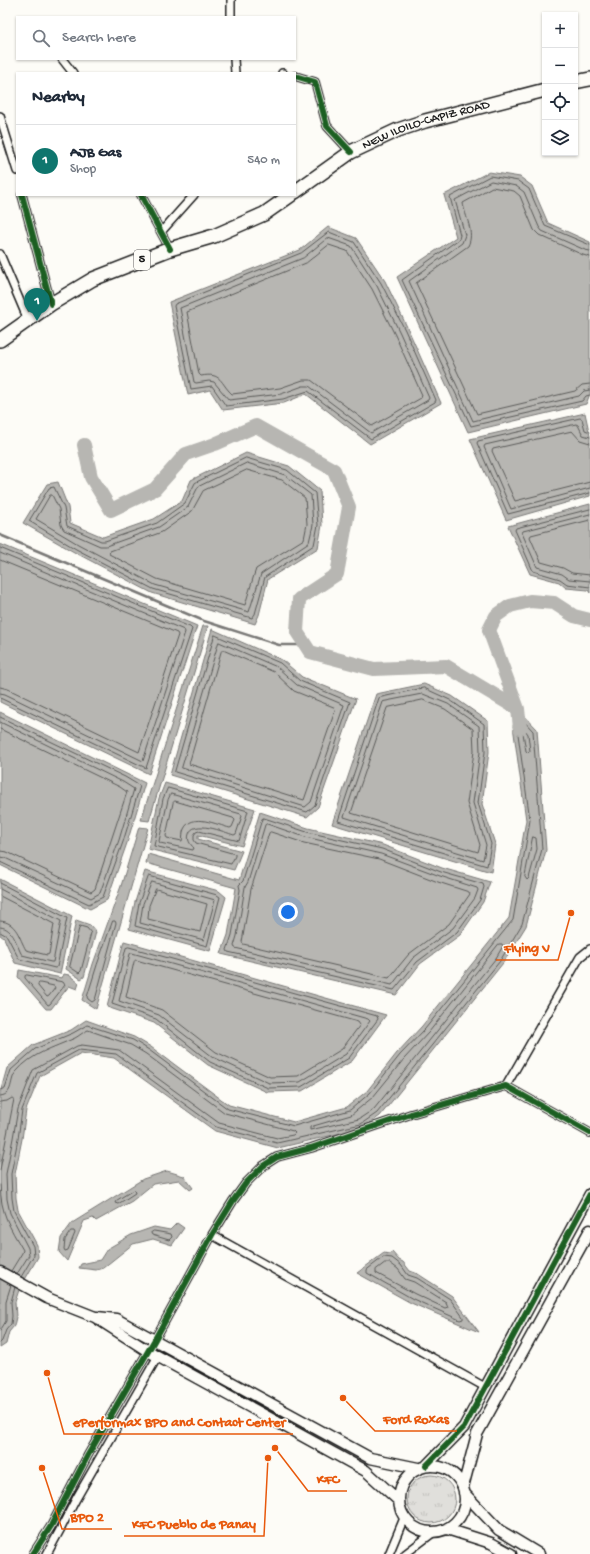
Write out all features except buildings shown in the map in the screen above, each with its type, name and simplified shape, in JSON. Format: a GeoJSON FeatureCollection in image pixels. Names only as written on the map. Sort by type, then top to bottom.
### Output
{"type":"FeatureCollection","features":[{"type":"Feature","properties":{"kind":"highway"},"geometry":{"type":"LineString","coordinates":[[578,82],[590,80]]}},
{"type":"Feature","properties":{"kind":"highway","name":"NEW ILOILO-CAPIZ ROAD"},"geometry":{"type":"LineString","coordinates":[[296,191],[351,152],[398,130],[425,121],[542,91]]}},
{"type":"Feature","properties":{"kind":"highway","name":"5"},"geometry":{"type":"LineString","coordinates":[[0,340],[51,304],[93,279],[170,249],[207,238],[234,227],[264,214],[290,196]]}},
{"type":"Feature","properties":{"kind":"main road"},"geometry":{"type":"LineString","coordinates":[[590,1194],[464,1427],[422,1467],[412,1471],[403,1481],[400,1487],[398,1500],[399,1507],[404,1518],[416,1529],[425,1532],[434,1532],[447,1528],[456,1522],[462,1514],[465,1504],[464,1490],[477,1434],[590,1230]]}},
{"type":"Feature","properties":{"kind":"main road"},"geometry":{"type":"LineString","coordinates":[[0,1272],[47,1298],[95,1317],[148,1351],[366,1471],[398,1500]]}},
{"type":"Feature","properties":{"kind":"main road"},"geometry":{"type":"LineString","coordinates":[[95,1317],[116,1319],[370,1458],[422,1467],[438,1466],[449,1470],[457,1477],[464,1490],[500,1530],[539,1554]]}},
{"type":"Feature","properties":{"kind":"main road"},"geometry":{"type":"LineString","coordinates":[[447,1528],[491,1543],[512,1554]]}},
{"type":"Feature","properties":{"kind":"street"},"geometry":{"type":"LineString","coordinates":[[231,0],[231,16]]}},
{"type":"Feature","properties":{"kind":"street"},"geometry":{"type":"LineString","coordinates":[[63,60],[72,72]]}},
{"type":"Feature","properties":{"kind":"street"},"geometry":{"type":"LineString","coordinates":[[234,60],[235,72]]}},
{"type":"Feature","properties":{"kind":"street"},"geometry":{"type":"LineString","coordinates":[[296,76],[315,82],[327,126],[351,152]]}},
{"type":"Feature","properties":{"kind":"street"},"geometry":{"type":"LineString","coordinates":[[0,116],[16,168]]}},
{"type":"Feature","properties":{"kind":"street"},"geometry":{"type":"LineString","coordinates":[[22,196],[51,304]]}},
{"type":"Feature","properties":{"kind":"street"},"geometry":{"type":"LineString","coordinates":[[142,196],[170,249]]}},
{"type":"Feature","properties":{"kind":"street"},"geometry":{"type":"LineString","coordinates":[[161,232],[193,196]]}},
{"type":"Feature","properties":{"kind":"street"},"geometry":{"type":"LineString","coordinates":[[0,254],[28,320]]}},
{"type":"Feature","properties":{"kind":"street"},"geometry":{"type":"LineString","coordinates":[[34,1554],[51,1526],[88,1455],[154,1341],[212,1235],[246,1183],[263,1166],[278,1157],[363,1131],[411,1114],[506,1086],[580,958],[590,949]]}},
{"type":"Feature","properties":{"kind":"street"},"geometry":{"type":"LineString","coordinates":[[506,1086],[590,1133]]}},
{"type":"Feature","properties":{"kind":"street"},"geometry":{"type":"LineString","coordinates":[[212,1235],[485,1387]]}},
{"type":"Feature","properties":{"kind":"street"},"geometry":{"type":"LineString","coordinates":[[46,1554],[158,1356]]}},
{"type":"Feature","properties":{"kind":"street"},"geometry":{"type":"LineString","coordinates":[[88,1455],[98,1460]]}},
{"type":"Feature","properties":{"kind":"street"},"geometry":{"type":"LineString","coordinates":[[68,1494],[76,1499]]}},
{"type":"Feature","properties":{"kind":"street"},"geometry":{"type":"LineString","coordinates":[[389,1554],[404,1518]]}},
{"type":"Feature","properties":{"kind":"street"},"geometry":{"type":"LineString","coordinates":[[51,1526],[60,1530]]}},
{"type":"Feature","properties":{"kind":"street"},"geometry":{"type":"LineString","coordinates":[[406,1554],[434,1532]]}},
{"type":"Feature","properties":{"kind":"green space"},"geometry":{"type":"Polygon","coordinates":[[[431,1475],[440,1477],[448,1482],[453,1490],[455,1499],[453,1508],[448,1516],[440,1521],[431,1523],[422,1521],[414,1516],[409,1508],[407,1499],[409,1490],[414,1482],[422,1477],[431,1475]]]}},
{"type":"Feature","properties":{"kind":"water"},"geometry":{"type":"Polygon","coordinates":[[[489,172],[520,177],[532,186],[548,223],[590,242],[590,394],[586,404],[468,432],[397,277],[456,237],[444,195],[489,172]]]}},
{"type":"Feature","properties":{"kind":"water"},"geometry":{"type":"Polygon","coordinates":[[[328,227],[356,238],[385,281],[441,403],[370,444],[306,394],[284,403],[223,410],[210,390],[188,395],[169,302],[300,250],[328,227]]]}},
{"type":"Feature","properties":{"kind":"water"},"geometry":{"type":"Polygon","coordinates":[[[585,413],[590,436],[590,496],[506,520],[470,439],[585,413]]]}},
{"type":"Feature","properties":{"kind":"water"},"geometry":{"type":"Polygon","coordinates":[[[246,453],[289,466],[320,491],[322,525],[318,548],[268,579],[259,615],[255,624],[152,593],[23,523],[47,484],[58,482],[68,507],[70,523],[103,537],[154,519],[182,501],[191,480],[246,453]]]}},
{"type":"Feature","properties":{"kind":"water"},"geometry":{"type":"Polygon","coordinates":[[[590,504],[590,593],[588,590],[566,588],[559,582],[530,574],[508,526],[590,504]]]}},
{"type":"Feature","properties":{"kind":"water"},"geometry":{"type":"Polygon","coordinates":[[[0,544],[197,626],[149,774],[0,702],[0,544]]]}},
{"type":"Feature","properties":{"kind":"water"},"geometry":{"type":"Polygon","coordinates":[[[203,626],[208,626],[149,821],[141,820],[203,626]]]}},
{"type":"Feature","properties":{"kind":"water"},"geometry":{"type":"Polygon","coordinates":[[[212,629],[282,660],[302,677],[356,699],[318,807],[307,817],[170,775],[212,629]]]}},
{"type":"Feature","properties":{"kind":"water"},"geometry":{"type":"Polygon","coordinates":[[[424,684],[452,696],[488,721],[489,752],[482,804],[495,844],[491,872],[332,824],[376,694],[424,684]]]}},
{"type":"Feature","properties":{"kind":"water"},"geometry":{"type":"Polygon","coordinates":[[[518,709],[537,729],[546,850],[526,926],[503,963],[380,1116],[363,1128],[278,1148],[215,1131],[114,1058],[81,1053],[40,1076],[26,1110],[15,1174],[18,1210],[37,1245],[38,1257],[19,1290],[15,1302],[16,1317],[14,1326],[9,1332],[6,1344],[0,1348],[0,1093],[7,1068],[33,1045],[71,1030],[86,1020],[134,1037],[151,1047],[229,1105],[294,1122],[347,1107],[367,1091],[397,1053],[422,1026],[509,918],[526,820],[513,726],[518,709]]]}},
{"type":"Feature","properties":{"kind":"water"},"geometry":{"type":"Polygon","coordinates":[[[0,712],[145,783],[127,843],[107,900],[90,909],[0,865],[0,712]]]}},
{"type":"Feature","properties":{"kind":"water"},"geometry":{"type":"Polygon","coordinates":[[[165,783],[255,809],[242,846],[198,835],[198,839],[242,851],[234,870],[148,849],[159,798],[165,783]]]}},
{"type":"Feature","properties":{"kind":"water"},"geometry":{"type":"Polygon","coordinates":[[[260,812],[308,828],[383,845],[442,868],[490,882],[483,902],[460,935],[420,964],[396,995],[221,954],[228,935],[236,888],[146,863],[148,854],[239,880],[260,812]]]}},
{"type":"Feature","properties":{"kind":"water"},"geometry":{"type":"Polygon","coordinates":[[[139,827],[148,828],[96,1009],[82,1000],[93,964],[121,886],[139,827]]]}},
{"type":"Feature","properties":{"kind":"water"},"geometry":{"type":"Polygon","coordinates":[[[145,871],[219,891],[226,897],[210,951],[129,929],[135,902],[145,871]]]}},
{"type":"Feature","properties":{"kind":"water"},"geometry":{"type":"Polygon","coordinates":[[[0,879],[72,916],[60,974],[15,963],[4,938],[0,935],[0,879]]]}},
{"type":"Feature","properties":{"kind":"water"},"geometry":{"type":"Polygon","coordinates":[[[76,920],[90,925],[96,932],[84,977],[81,979],[66,969],[76,920]]]}},
{"type":"Feature","properties":{"kind":"water"},"geometry":{"type":"Polygon","coordinates":[[[124,941],[386,1015],[352,1061],[302,1091],[267,1092],[208,1065],[154,1023],[107,1007],[124,941]]]}},
{"type":"Feature","properties":{"kind":"water"},"geometry":{"type":"Polygon","coordinates":[[[19,970],[62,978],[64,974],[69,975],[79,983],[77,989],[69,986],[51,1009],[46,1009],[18,977],[19,970]]]}},
{"type":"Feature","properties":{"kind":"water"},"geometry":{"type":"Polygon","coordinates":[[[167,1171],[184,1176],[193,1188],[190,1190],[179,1180],[153,1184],[132,1201],[96,1221],[93,1218],[84,1221],[67,1261],[59,1252],[61,1238],[72,1223],[143,1179],[167,1171]]]}},
{"type":"Feature","properties":{"kind":"water"},"geometry":{"type":"Polygon","coordinates":[[[177,1223],[184,1228],[172,1245],[153,1239],[133,1244],[103,1268],[96,1270],[79,1268],[81,1264],[100,1260],[107,1249],[131,1235],[154,1227],[170,1230],[177,1223]]]}},
{"type":"Feature","properties":{"kind":"water"},"geometry":{"type":"Polygon","coordinates":[[[392,1252],[410,1271],[418,1274],[452,1296],[479,1332],[411,1303],[357,1273],[384,1253],[389,1254],[392,1252]]]}},
{"type":"Feature","properties":{"kind":"waterway"},"geometry":{"type":"LineString","coordinates":[[84,445],[91,477],[111,510],[155,489],[186,454],[215,444],[256,426],[334,470],[349,507],[337,574],[299,599],[297,632],[310,652],[374,669],[446,666],[518,709]]}},
{"type":"Feature","properties":{"kind":"waterway"},"geometry":{"type":"LineString","coordinates":[[0,535],[204,621],[279,645],[305,645]]}},
{"type":"Feature","properties":{"kind":"waterway"},"geometry":{"type":"LineString","coordinates":[[520,728],[518,709],[489,630],[496,616],[510,606],[530,601],[554,603],[574,616],[590,620]]}},
{"type":"Feature","properties":{"kind":"cycle path"},"geometry":{"type":"LineString","coordinates":[[296,76],[315,82],[327,126],[351,152]]}},
{"type":"Feature","properties":{"kind":"cycle path"},"geometry":{"type":"LineString","coordinates":[[22,196],[51,304]]}},
{"type":"Feature","properties":{"kind":"cycle path"},"geometry":{"type":"LineString","coordinates":[[142,196],[170,249]]}},
{"type":"Feature","properties":{"kind":"cycle path"},"geometry":{"type":"LineString","coordinates":[[33,1554],[51,1526],[88,1455],[154,1341],[212,1235],[246,1183],[263,1166],[277,1157],[311,1148],[411,1114],[506,1086],[590,1133]]}},
{"type":"Feature","properties":{"kind":"cycle path"},"geometry":{"type":"LineString","coordinates":[[426,1466],[464,1427],[590,1194]]}},
{"type":"Feature","properties":{"kind":"place","name":"AJB Gas"},"geometry":{"type":"Point","coordinates":[37,321]}},
{"type":"Feature","properties":{"kind":"place","name":"Flying V"},"geometry":{"type":"Point","coordinates":[571,913]}},
{"type":"Feature","properties":{"kind":"place","name":"ePerformax BPO and Contact Center"},"geometry":{"type":"Point","coordinates":[47,1373]}},
{"type":"Feature","properties":{"kind":"place","name":"Ford Roxas"},"geometry":{"type":"Point","coordinates":[343,1398]}},
{"type":"Feature","properties":{"kind":"place","name":"KFC"},"geometry":{"type":"Point","coordinates":[275,1448]}},
{"type":"Feature","properties":{"kind":"place","name":"KFC Pueblo de Panay"},"geometry":{"type":"Point","coordinates":[268,1458]}},
{"type":"Feature","properties":{"kind":"place","name":"BPO 2"},"geometry":{"type":"Point","coordinates":[42,1468]}}]}
